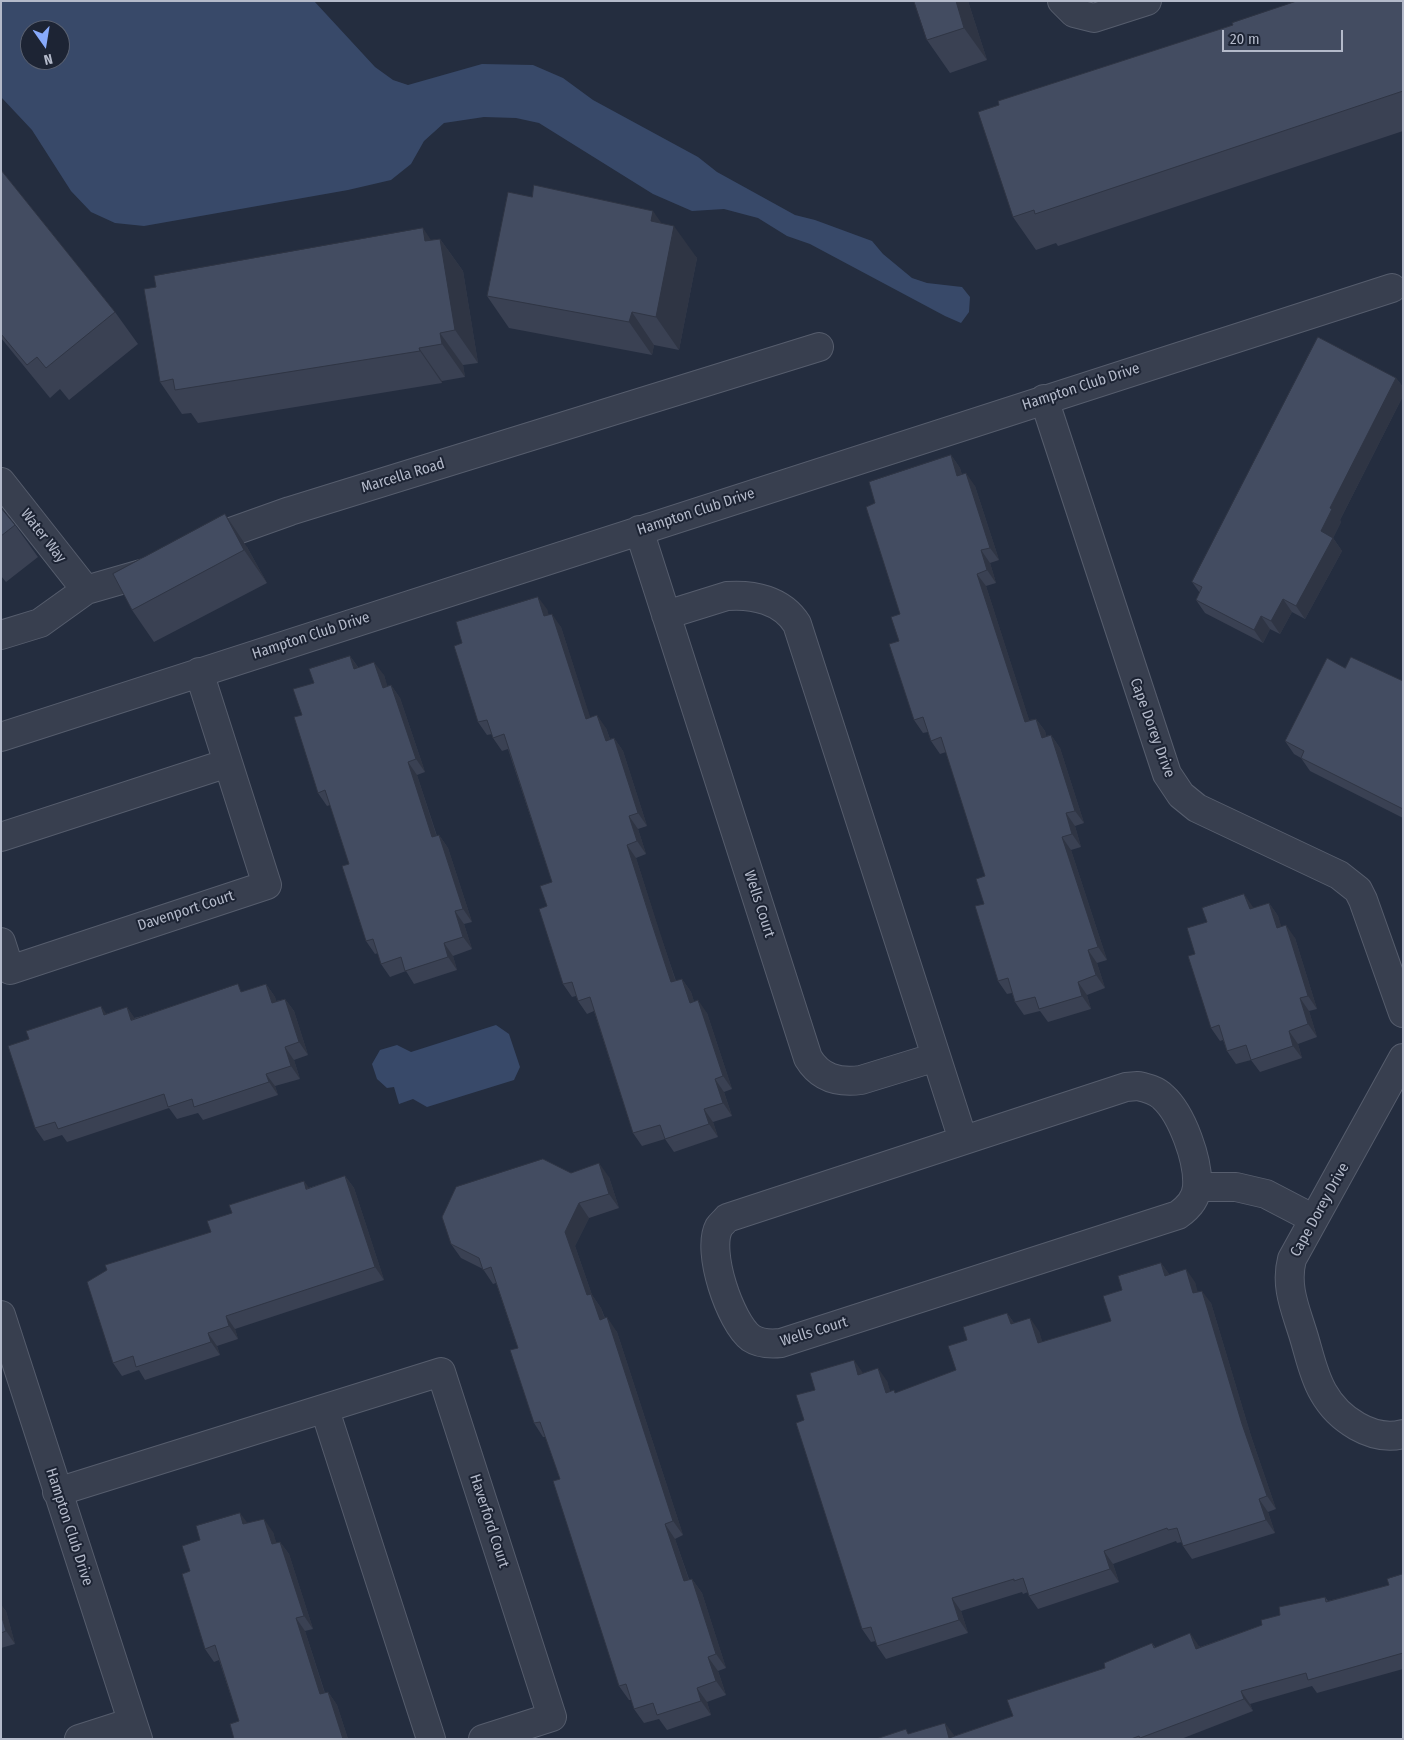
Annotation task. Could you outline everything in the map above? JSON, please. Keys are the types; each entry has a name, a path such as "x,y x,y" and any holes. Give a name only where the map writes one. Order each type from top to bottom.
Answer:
{"street":[{"path":"1062,1 1074,13 1094,18 1147,1"},
{"name":"Hampton Club Drive","path":"1,737 1392,288"},
{"name":"Marcella Road","path":"1,635 40,623 86,590 148,573 217,537 290,511 819,347"},
{"name":"Cape Dorey Drive","path":"1044,399 1167,774 1181,795 1197,808 1339,875 1358,890 1369,912 1403,1013"},
{"name":"Water Way","path":"1,482 86,590"},
{"name":"Wells Court","path":"640,530 808,1058 814,1068 822,1075 835,1080 849,1081 861,1080 936,1057"},
{"path":"666,615 727,596 737,595 778,604 791,614 797,624 963,1140"},
{"name":"Davenport Court","path":"1,942 10,970 267,885 199,672"},
{"path":"1,837 228,763"},
{"name":"Cape Dorey Drive","path":"1403,1058 1292,1259 1288,1280 1292,1300 1316,1376 1332,1405 1355,1425 1372,1433 1384,1436 1403,1434"},
{"name":"Wells Court","path":"1138,1086 1161,1095 1178,1116 1191,1153 1197,1187 1191,1205 1169,1218 781,1343 763,1343 753,1339 744,1332 728,1301 719,1275 716,1256 719,1226 727,1218 1126,1087 1138,1086"},
{"path":"1197,1187 1236,1187 1260,1192 1314,1219"},
{"name":"Hampton Club Drive","path":"1,1315 135,1730"},
{"name":"Haverford Court","path":"57,1492 325,1410 441,1372 552,1717 483,1739"},
{"path":"325,1410 431,1739"},
{"path":"79,1739 135,1730"}],"water":[{"path":"1,1 314,1 375,67 393,80 408,85 482,64 533,65 563,78 593,100 698,157 717,172 795,215 815,220 872,241 883,254 912,278 927,283 962,287 970,297 969,312 961,323 945,316 810,244 787,236 758,218 724,209 692,211 653,194 539,123 516,118 484,117 444,123 424,141 411,164 391,180 348,190 144,226 115,223 91,212 71,191 32,130 1,97"},
{"path":"496,1025 509,1034 520,1067 514,1080 427,1107 413,1099 399,1104 394,1087 387,1088 377,1079 372,1064 380,1050 397,1045 411,1052"}],"building":[{"path":"914,1 956,1 964,28 927,40"},
{"path":"1297,1 1403,1 1403,91 1035,214 1034,210 1013,217 978,112 999,105 998,101 1233,25 1232,23"},
{"path":"1,170 115,312 46,368 37,357 27,365 1,334"},
{"path":"534,185 653,211 651,221 674,226 656,317 632,312 629,322 487,296 508,192 532,197"},
{"path":"423,228 425,241 440,239 455,330 440,333 442,344 419,348 420,351 175,390 173,379 160,382 144,289 156,287 154,276"},
{"path":"1318,337 1396,378 1330,508 1332,509 1321,531 1333,538 1296,606 1283,599 1271,621 1261,616 1254,630 1196,600 1202,587 1192,582"},
{"path":"951,455 957,476 966,473 990,548 981,550 987,570 977,574 1025,722 1036,719 1042,738 1051,735 1075,811 1066,813 1072,834 1062,837 1098,947 1088,950 1096,975 1078,982 1082,996 1039,1009 1035,997 1015,1002 1008,978 998,981 975,906 984,904 976,879 985,876 941,737 931,741 923,717 914,720 889,644 899,641 891,617 900,614 866,507 875,503 869,482"},
{"path":"1,508 15,525 1,536"},
{"path":"225,514 244,550 132,610 113,574"},
{"path":"538,597 544,616 552,614 586,719 597,715 606,741 614,738 638,813 629,816 637,841 627,845 651,921 671,982 682,979 690,1003 698,1000 723,1076 715,1079 723,1103 704,1109 709,1124 665,1139 660,1125 633,1133 590,997 578,1001 572,982 563,984 539,909 547,906 540,886 552,882 504,734 493,738 487,720 478,722 454,646 462,643 456,622"},
{"path":"350,656 354,669 374,662 383,688 391,685 416,759 408,762 432,837 439,835 463,909 455,911 463,937 444,943 448,957 405,971 401,957 381,964 373,939 366,941 342,866 349,864 325,790 318,793 294,717 302,715 293,689 314,683 309,669"},
{"path":"1351,657 1403,681 1403,809 1301,758 1304,751 1285,741 1327,658 1345,668"},
{"path":"1244,894 1250,909 1269,903 1277,928 1286,925 1308,996 1300,998 1308,1024 1289,1031 1293,1046 1251,1060 1246,1045 1227,1051 1219,1025 1211,1028 1188,956 1195,954 1187,928 1207,922 1202,908"},
{"path":"238,984 241,992 266,984 272,1003 285,999 299,1042 285,1047 291,1066 266,1074 269,1082 194,1107 192,1099 168,1107 164,1094 58,1129 55,1122 35,1128 8,1046 29,1039 26,1031 101,1006 104,1015 127,1007 131,1020"},
{"path":"543,1159 571,1173 599,1163 609,1194 579,1203 565,1232 587,1295 591,1294 600,1320 607,1317 673,1521 665,1524 684,1581 692,1579 716,1654 708,1657 716,1681 697,1688 701,1701 657,1715 653,1703 634,1709 626,1684 619,1686 553,1481 560,1479 540,1422 534,1423 510,1350 518,1348 491,1267 483,1270 479,1258 451,1244 442,1217 456,1187"},
{"path":"345,1176 375,1267 226,1316 229,1326 208,1333 211,1342 136,1367 133,1356 113,1363 87,1282 107,1270 105,1265 211,1232 207,1221 232,1213 229,1205 304,1181 306,1189"},
{"path":"1161,1263 1165,1276 1186,1269 1193,1293 1202,1291 1242,1424 1267,1496 1259,1499 1266,1520 1183,1546 1177,1528 1168,1530 1167,1528 1104,1551 1110,1569 1029,1596 1023,1578 952,1598 959,1620 877,1646 871,1627 862,1629 796,1423 804,1420 796,1395 815,1390 810,1373 854,1360 858,1375 878,1368 886,1393 894,1390 895,1393 956,1370 948,1346 967,1340 963,1327 1007,1313 1011,1324 1030,1318 1038,1343 1111,1321 1103,1296 1122,1290 1118,1276"},
{"path":"240,1513 243,1524 264,1519 272,1544 280,1542 304,1616 296,1618 320,1694 328,1692 343,1739 234,1739 230,1724 239,1721 215,1645 205,1649 182,1574 190,1571 182,1546 200,1540 196,1526"},
{"path":"1403,1574 1403,1653 1308,1680 1306,1673 1241,1691 1244,1699 1140,1738 1139,1736 1131,1739 876,1739 906,1729 908,1734 945,1723 949,1738 1013,1716 1007,1700 1105,1668 1104,1663 1152,1643 1154,1648 1190,1633 1196,1649 1262,1625 1261,1620 1280,1615 1279,1607 1325,1597 1326,1602 1389,1585 1387,1579"},
{"path":"1,1614 6,1631 1,1633"}]}
